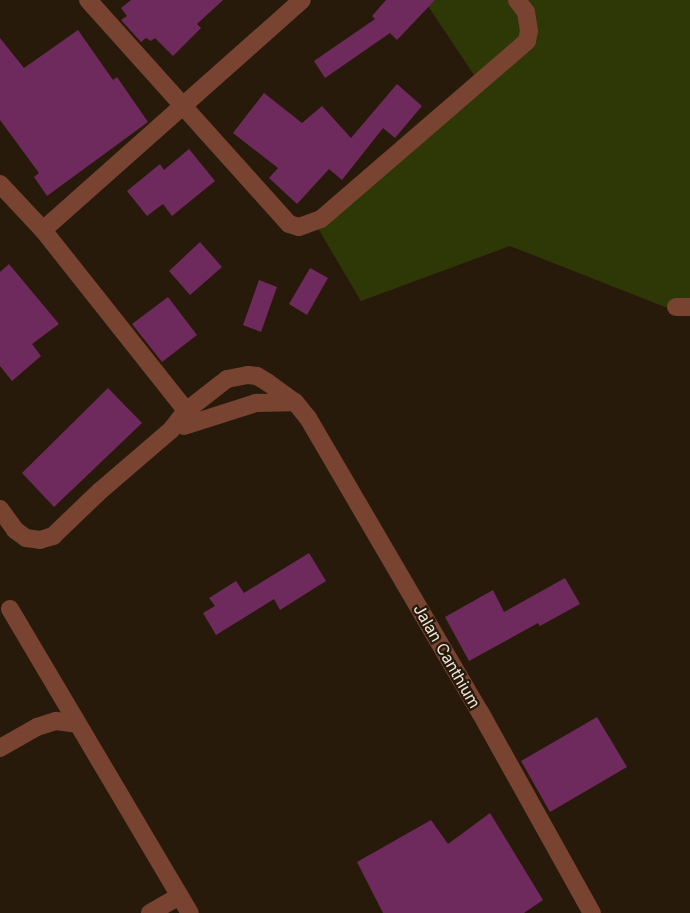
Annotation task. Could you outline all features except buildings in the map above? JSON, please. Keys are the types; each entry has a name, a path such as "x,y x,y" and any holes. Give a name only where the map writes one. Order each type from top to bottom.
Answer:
{"street":[{"path":"88,0 289,224 299,227 310,225 330,212 527,42 529,31 526,12 518,0"},
{"path":"44,230 302,0"},
{"path":"0,184 44,230 190,417 256,403 296,402"},
{"name":"Jalan Canthium","path":"4,514 26,538 40,540 53,536 100,491 171,430 190,417 227,379 248,375 257,376 296,402 308,418 480,712 592,913"},
{"path":"10,609 190,913"},
{"path":"0,748 37,727 56,721 77,724"},
{"path":"150,913 180,896"}],"green space":[{"path":"435,0 690,0 690,311 665,307 510,246 361,301 313,220 478,81 428,6"}]}
